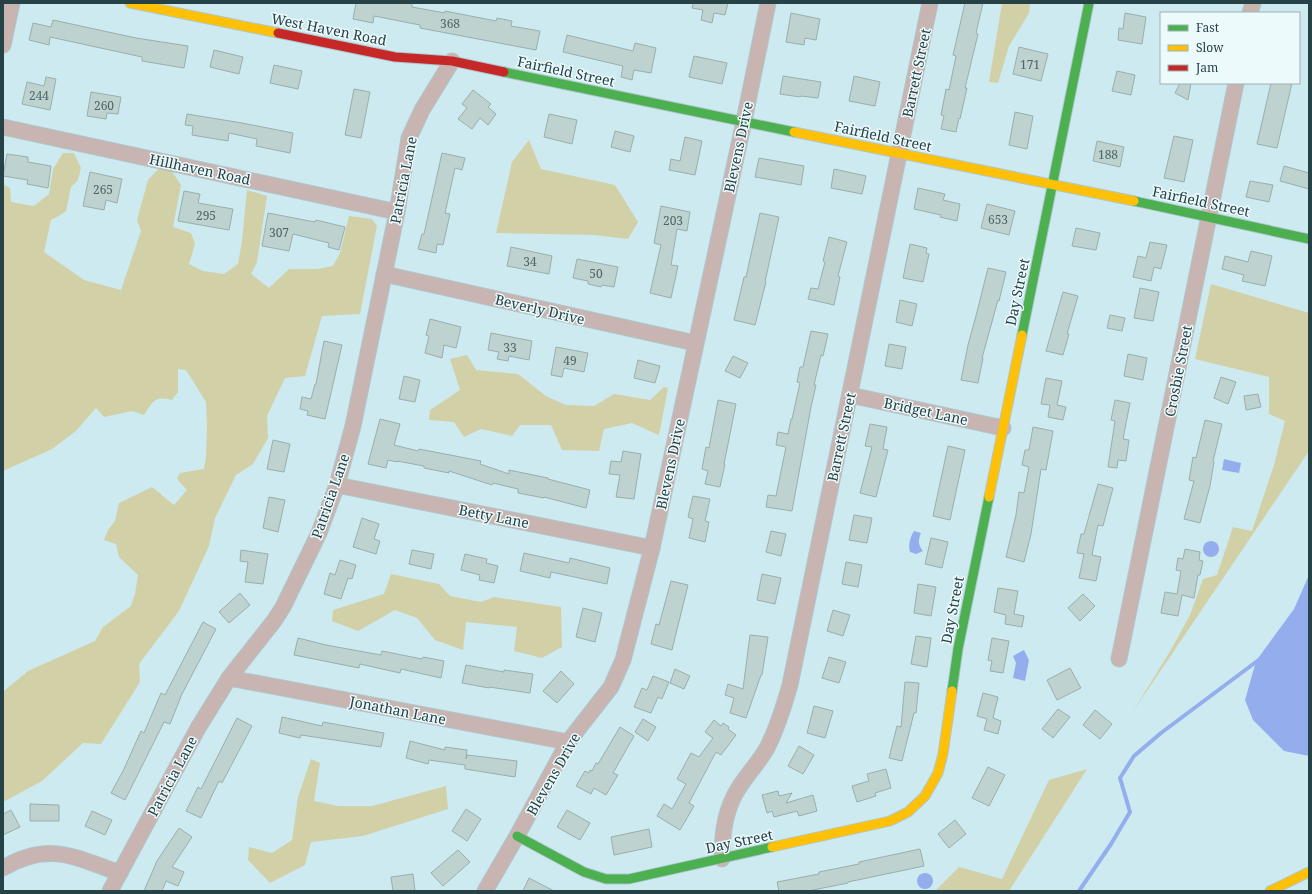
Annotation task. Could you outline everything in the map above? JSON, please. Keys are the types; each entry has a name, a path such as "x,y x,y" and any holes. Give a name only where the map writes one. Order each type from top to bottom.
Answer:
{"main road":[{"name":"West Haven Road","path":"130,3 396,56 452,61"},
{"name":"Day Street","path":"517,836 584,872 606,879 629,879 890,821 908,812 925,796 938,773 943,754 958,649 1089,3"},
{"name":"Fairfield Street","path":"452,61 1209,217 1309,239"},
{"path":"1270,891 1309,872"}],"street":[{"path":"3,45 12,3"},
{"name":"Blevens Drive","path":"485,891 568,742 611,687 624,660 652,548 768,3"},
{"name":"Barrett Street","path":"722,859 722,837 725,820 731,803 739,788 768,747 781,717 790,685 930,3"},
{"name":"Patricia Lane","path":"110,891 198,728 229,678 274,621 283,607 319,533 337,485 353,426 410,138 422,110 452,61"},
{"name":"Crosbie Street","path":"1120,659 1236,84"},
{"name":"Hillhaven Road","path":"3,127 396,212"},
{"name":"Beverly Drive","path":"384,274 695,343"},
{"name":"Bridget Lane","path":"850,395 1003,428"},
{"name":"Betty Lane","path":"337,485 652,548"},
{"name":"Jonathan Lane","path":"229,678 568,742"},
{"path":"3,868 31,855 53,853 76,858 120,873"}],"shaded area":[{"path":"1002,3 1030,3 1029,13 1009,46 998,83 989,82"},
{"path":"529,140 541,169 615,185 638,222 628,239 594,235 496,233 512,162"},
{"path":"63,153 74,153 81,168 78,180 71,187 66,211 51,220 44,252 84,280 121,290 141,231 137,220 148,180 161,166 169,167 181,185 173,227 191,233 195,244 189,264 203,271 224,274 238,264 247,190 267,196 257,262 251,274 269,288 289,269 317,269 333,266 340,253 349,216 372,219 377,226 360,314 322,316 305,376 285,378 267,416 268,438 253,464 236,475 215,518 209,546 179,611 139,664 140,682 101,744 83,743 42,781 3,802 3,692 28,671 95,641 103,627 131,606 135,594 138,575 119,557 116,544 104,540 108,530 115,521 119,503 152,487 174,505 187,490 177,479 180,473 204,469 206,458 206,402 186,370 178,369 178,392 172,400 155,400 144,415 132,411 104,417 96,408 76,431 52,449 3,471 3,184 10,188 11,202 34,206 49,194 53,169"},
{"path":"1211,284 1309,313 1309,451 1132,713 1172,648 1190,615 1203,579 1217,575 1233,527 1252,531 1274,465 1285,421 1269,414 1269,377 1195,359"},
{"path":"467,355 476,370 518,374 546,396 566,405 594,406 614,394 650,400 664,387 668,388 659,435 632,423 604,429 599,451 562,450 551,425 520,425 512,436 481,429 464,437 454,422 429,420 430,410 460,390 450,359"},
{"path":"391,574 439,584 450,596 481,602 494,597 561,607 562,647 542,658 514,651 517,627 466,622 463,650 435,640 417,618 395,610 358,631 332,621 333,610 384,594"},
{"path":"311,759 320,763 314,801 338,806 372,806 446,786 448,809 363,836 311,842 305,865 270,883 248,860 249,847 272,853 292,840 298,797"},
{"path":"1087,769 1009,891 935,891 959,867 1002,879 1049,780"}],"water":[{"path":"1224,459 1241,463 1239,473 1222,470"},
{"path":"914,531 921,533 919,542 923,551 916,554 910,552 909,549 911,536"},
{"path":"1211,541 1218,546 1219,549 1214,556 1211,557 1204,552 1203,549 1208,542"},
{"path":"1309,575 1309,756 1284,751 1253,720 1245,700 1256,661 1294,609"},
{"path":"1024,650 1029,660 1025,681 1013,678 1016,663 1013,656"},
{"path":"922,873 928,873 933,878 931,887 928,889 922,889 917,884 917,878"}],"building":[{"path":"356,3 412,3 412,7 445,13 445,11 496,21 497,18 512,21 511,26 540,31 536,50 420,28 420,25 374,16 373,23 353,19"},
{"path":"693,3 728,3 725,15 714,13 712,23 701,20 703,10 692,8"},
{"path":"965,3 983,3 976,33 978,34 965,88 967,88 956,132 941,129 944,116 941,115 946,89 949,90 956,56 953,55"},
{"path":"791,13 820,19 816,40 805,38 804,45 786,42"},
{"path":"1125,13 1146,17 1142,44 1118,40 1119,28 1123,29"},
{"path":"53,20 136,38 188,46 184,68 142,61 142,57 50,37 49,45 29,40 33,23 51,27"},
{"path":"567,35 633,51 635,43 656,48 651,73 634,70 632,80 621,77 623,66 563,52"},
{"path":"1019,47 1048,54 1041,81 1013,74"},
{"path":"214,50 243,57 239,74 210,67"},
{"path":"694,56 727,63 722,84 689,77"},
{"path":"274,65 302,71 298,89 270,83"},
{"path":"1117,71 1135,75 1131,95 1112,91"},
{"path":"783,76 821,82 818,98 780,94"},
{"path":"854,76 880,82 875,106 849,101"},
{"path":"46,77 56,79 50,110 22,104 27,82 44,86"},
{"path":"1180,84 1191,84 1188,100 1175,93"},
{"path":"1271,84 1292,84 1277,148 1257,144"},
{"path":"354,89 370,92 361,138 345,135"},
{"path":"473,90 491,104 488,107 496,114 488,125 480,118 472,129 458,119 467,108 462,104"},
{"path":"91,92 121,97 118,114 107,113 106,119 87,116"},
{"path":"1015,112 1033,116 1027,149 1009,145"},
{"path":"187,114 293,133 290,153 256,146 257,139 229,133 228,141 192,135 193,126 185,125"},
{"path":"549,114 577,120 572,144 544,137"},
{"path":"615,131 634,136 630,152 611,147"},
{"path":"1174,136 1193,140 1184,182 1164,178"},
{"path":"685,137 702,141 695,175 669,170 671,159 680,161"},
{"path":"1097,141 1124,147 1120,167 1093,161"},
{"path":"442,153 465,158 462,170 455,168 445,213 450,214 443,245 437,244 436,253 418,249 422,234 424,234"},
{"path":"7,154 28,157 28,162 51,166 48,188 27,184 28,180 3,176"},
{"path":"759,158 804,166 801,185 755,177"},
{"path":"1284,166 1309,173 1309,189 1280,181"},
{"path":"834,169 866,176 862,194 831,188"},
{"path":"90,172 122,179 117,203 106,200 104,210 83,206"},
{"path":"1250,181 1273,185 1269,202 1246,197"},
{"path":"918,188 945,194 943,200 960,204 957,221 940,217 941,215 914,209"},
{"path":"184,191 200,194 198,203 233,209 229,230 178,221"},
{"path":"987,204 1015,211 1009,235 981,228"},
{"path":"661,206 690,212 687,231 677,229 671,265 678,266 671,298 650,293 661,245 654,243"},
{"path":"268,213 315,222 316,220 345,227 339,250 328,247 329,243 293,234 289,251 262,246"},
{"path":"760,213 779,217 766,282 755,325 734,320 744,277 746,277"},
{"path":"1076,228 1100,233 1096,250 1072,246"},
{"path":"829,237 847,242 838,276 840,277 834,305 808,299 811,288 818,289 825,262 823,261"},
{"path":"1150,242 1167,245 1161,269 1154,267 1151,281 1133,277 1138,256 1146,258"},
{"path":"910,244 927,248 926,253 929,254 923,282 903,278"},
{"path":"511,247 552,256 549,274 507,266"},
{"path":"1251,251 1272,256 1265,286 1242,281 1244,275 1222,269 1225,256 1248,262"},
{"path":"577,259 618,267 614,287 602,285 601,287 588,284 588,281 573,278"},
{"path":"988,268 1006,272 982,358 978,383 961,380 968,345"},
{"path":"1140,288 1159,292 1153,321 1134,318"},
{"path":"1063,292 1078,296 1067,334 1069,334 1063,355 1046,351"},
{"path":"900,300 917,304 912,326 896,322"},
{"path":"1110,315 1125,318 1122,331 1107,328"},
{"path":"430,319 461,327 456,348 444,345 442,358 425,353 429,336 426,335"},
{"path":"811,331 828,334 814,385 816,385 792,511 766,507 768,495 776,496 786,447 776,445 778,432 788,434 800,383 797,382 800,367 803,367"},
{"path":"491,333 532,341 529,360 509,356 508,361 497,359 499,352 488,350"},
{"path":"324,341 342,345 325,419 307,415 308,411 300,409 302,397 311,399 316,384"},
{"path":"889,344 906,347 902,369 885,366"},
{"path":"556,347 588,353 584,372 564,368 562,377 551,375"},
{"path":"1128,354 1147,358 1143,380 1124,376"},
{"path":"733,356 748,363 740,378 725,371"},
{"path":"638,360 660,366 655,383 634,378"},
{"path":"404,376 420,380 415,402 399,399"},
{"path":"1221,377 1236,382 1228,404 1214,398"},
{"path":"1046,378 1062,381 1057,405 1066,407 1063,420 1048,417 1050,405 1041,404"},
{"path":"1258,394 1261,407 1246,410 1244,396"},
{"path":"718,400 736,404 720,487 705,484 708,471 702,469 706,447 709,448"},
{"path":"1115,400 1130,403 1123,439 1129,440 1126,461 1118,460 1117,468 1108,467 1115,421 1111,420"},
{"path":"380,419 400,424 394,445 418,451 419,449 481,461 480,464 509,474 509,470 548,478 590,490 586,508 544,497 518,493 518,489 493,483 492,485 449,471 449,473 424,468 424,466 388,460 386,468 368,464"},
{"path":"1205,420 1222,424 1213,461 1210,486 1200,523 1184,519 1194,481 1189,480 1193,457 1196,458"},
{"path":"870,424 887,427 883,449 888,450 876,497 860,493 872,447 865,446"},
{"path":"1033,427 1053,431 1046,470 1041,469 1031,534 1024,562 1006,557 1016,515 1019,492 1024,493 1029,467 1022,465 1025,450 1029,450"},
{"path":"273,440 290,444 284,472 267,469"},
{"path":"948,446 965,450 950,520 933,516"},
{"path":"623,451 641,454 634,499 616,497 620,475 609,474 611,461 621,462"},
{"path":"1098,484 1113,488 1103,526 1098,525 1092,555 1101,557 1096,581 1079,578 1084,554 1077,553 1081,534 1084,534"},
{"path":"693,496 710,499 705,521 709,522 705,542 689,538 693,519 688,517"},
{"path":"269,497 285,500 278,532 263,528"},
{"path":"854,515 872,518 867,543 849,540"},
{"path":"362,518 379,524 374,539 380,541 376,554 353,547"},
{"path":"771,531 786,534 781,556 766,552"},
{"path":"931,538 948,542 942,568 925,564"},
{"path":"1185,549 1200,552 1199,560 1203,561 1200,575 1198,575 1194,598 1182,595 1178,616 1161,613 1165,592 1177,594 1181,571 1176,570 1178,558 1183,559"},
{"path":"241,550 268,554 263,584 245,582 248,562 240,561"},
{"path":"412,550 434,554 431,569 409,564"},
{"path":"524,553 569,563 570,558 610,568 607,584 551,572 550,578 520,571"},
{"path":"465,554 487,559 486,563 498,566 494,583 479,580 480,575 461,570"},
{"path":"340,560 356,565 352,579 348,578 341,599 324,594 330,573 335,575"},
{"path":"846,562 862,565 858,587 842,584"},
{"path":"762,574 781,578 775,604 757,600"},
{"path":"671,581 688,585 672,650 651,644 656,624 659,625"},
{"path":"918,584 936,587 931,616 914,613"},
{"path":"998,588 1018,591 1014,614 1024,616 1022,627 1005,624 1006,615 994,612"},
{"path":"240,593 250,605 229,623 219,612"},
{"path":"1083,594 1095,606 1080,621 1068,608"},
{"path":"583,608 602,613 595,642 576,637"},
{"path":"833,610 850,615 843,636 827,631"},
{"path":"203,622 216,629 182,694 170,724 164,722 125,800 111,793 124,769 141,731 144,733 161,693 165,695"},
{"path":"750,635 768,637 762,675 746,718 730,713 734,698 725,695 728,684 743,689"},
{"path":"916,636 931,638 927,667 911,664"},
{"path":"298,638 326,645 381,655 382,651 422,659 423,657 444,661 441,678 401,669 400,673 360,664 359,668 294,655"},
{"path":"992,638 1009,641 1003,673 990,671 992,661 988,660"},
{"path":"829,657 846,662 839,683 822,678"},
{"path":"466,665 504,672 504,670 533,674 530,693 462,683"},
{"path":"1070,668 1081,688 1057,700 1047,680"},
{"path":"675,669 690,676 684,689 670,683"},
{"path":"561,671 574,684 557,703 543,691"},
{"path":"653,676 669,682 662,699 658,697 651,713 634,707 642,688 647,690"},
{"path":"905,682 919,683 916,713 914,713 902,761 889,758 897,726 901,727"},
{"path":"983,693 998,697 993,718 1001,721 998,734 984,730 987,719 977,716"},
{"path":"814,706 833,711 825,738 807,733"},
{"path":"1058,709 1070,717 1053,738 1042,729"},
{"path":"1095,710 1112,724 1100,739 1083,725"},
{"path":"282,717 322,726 323,722 384,733 381,747 301,735 300,738 279,733"},
{"path":"237,718 252,726 222,783 219,781 201,818 186,811 198,787 201,789"},
{"path":"643,719 656,727 648,741 635,732"},
{"path":"714,720 721,726 723,723 729,727 728,729 736,735 721,755 716,752 689,803 694,806 680,830 657,816 664,804 672,809 686,784 677,779 691,753 699,757 713,738 705,732"},
{"path":"620,727 634,736 613,773 618,775 606,795 594,788 591,794 576,786 585,771 589,773 590,770 592,771 596,763 598,764"},
{"path":"410,741 445,750 445,747 467,750 466,759 467,755 517,761 515,777 465,769 465,765 429,760 428,764 406,758"},
{"path":"799,746 814,755 803,774 788,766"},
{"path":"988,767 1005,775 989,806 972,798"},
{"path":"886,769 891,788 875,793 876,796 857,802 852,786 869,781 867,774"},
{"path":"778,791 779,796 792,793 786,803 813,795 817,811 799,816 797,811 774,817 772,811 767,813 762,795"},
{"path":"30,804 59,805 59,821 30,821"},
{"path":"466,809 481,819 467,841 452,831"},
{"path":"11,810 20,827 3,835 3,814"},
{"path":"567,810 590,823 580,840 557,827"},
{"path":"92,811 112,820 105,835 85,826"},
{"path":"955,820 966,834 949,848 938,834"},
{"path":"179,828 192,837 172,867 184,872 178,886 166,881 162,891 144,891 157,861"},
{"path":"649,829 652,847 614,855 611,837"},
{"path":"920,849 924,866 808,891 779,891 777,882 819,874 819,872 859,864 859,862"},
{"path":"458,850 470,862 443,886 431,873"},
{"path":"413,874 415,891 393,891 391,877"},
{"path":"529,878 554,891 523,891"}],"waterway":[{"path":"1079,891 1111,844 1130,812 1120,778 1134,756 1161,733 1260,659"}],"traffic: fast":[{"path":"1022,335 1089,3"},
{"path":"504,72 794,132"},
{"path":"1134,201 1309,239"},
{"path":"952,691 958,649 989,497"},
{"path":"517,836 584,872 606,879 629,879 772,847"}],"traffic: slow":[{"path":"130,3 278,33"},
{"path":"794,132 1134,201"},
{"path":"989,497 1022,335"},
{"path":"772,847 890,821 908,812 925,796 938,773 943,754 952,691"},
{"path":"1270,891 1309,872"}],"traffic: jam":[{"path":"278,33 395,57 452,61 504,72"}]}
